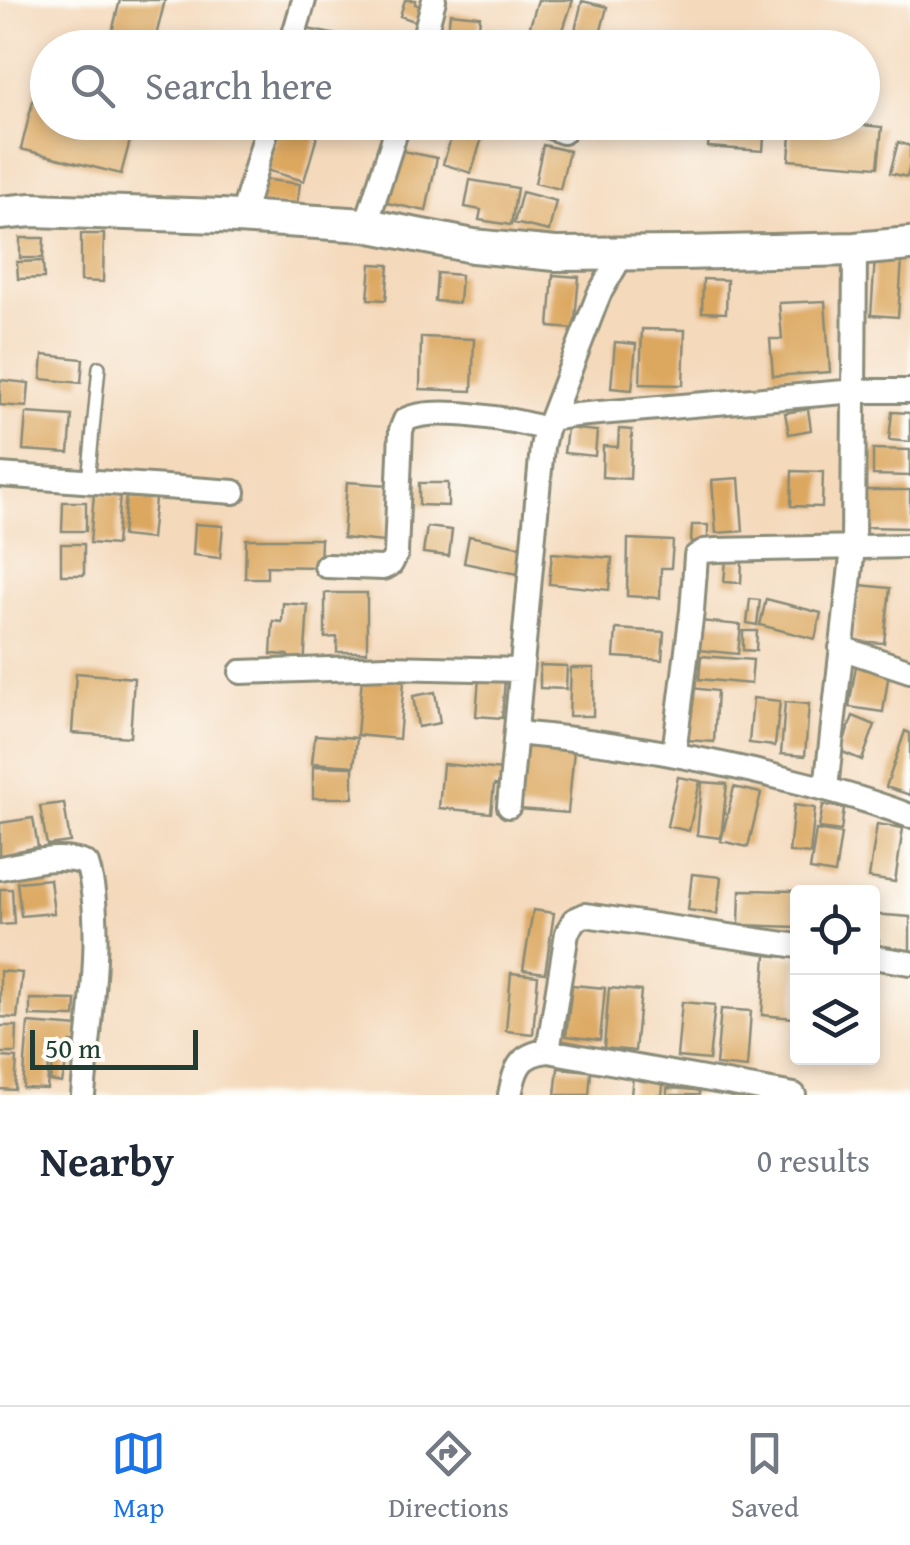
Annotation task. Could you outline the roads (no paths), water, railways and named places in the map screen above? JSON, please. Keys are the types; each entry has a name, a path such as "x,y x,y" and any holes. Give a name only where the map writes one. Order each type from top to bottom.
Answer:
{"street":[{"path":"295,30 304,0"},
{"path":"426,30 434,0"},
{"path":"242,217 264,140"},
{"path":"366,225 393,140"},
{"path":"0,213 32,210 366,225 473,246 555,254 855,249 910,244"},
{"path":"826,788 853,548 855,249"},
{"path":"510,806 548,424 599,294 623,254"},
{"path":"326,566 383,568 391,564 396,554 401,430 405,420 424,414 548,424 594,414 856,391 910,391"},
{"path":"0,475 234,492"},
{"path":"674,753 696,556 716,550 910,546"},
{"path":"841,648 910,671"},
{"path":"241,672 387,667 521,670"},
{"path":"516,732 674,753 826,788 910,816"},
{"path":"0,868 58,858 87,864 92,890 94,960 83,1095"},
{"path":"548,1051 567,933 574,920 584,915 790,945"},
{"path":"880,958 910,963"},
{"path":"510,1095 520,1061 534,1052 548,1051 794,1095"}],"lane":[{"path":"88,482 99,366"}]}
